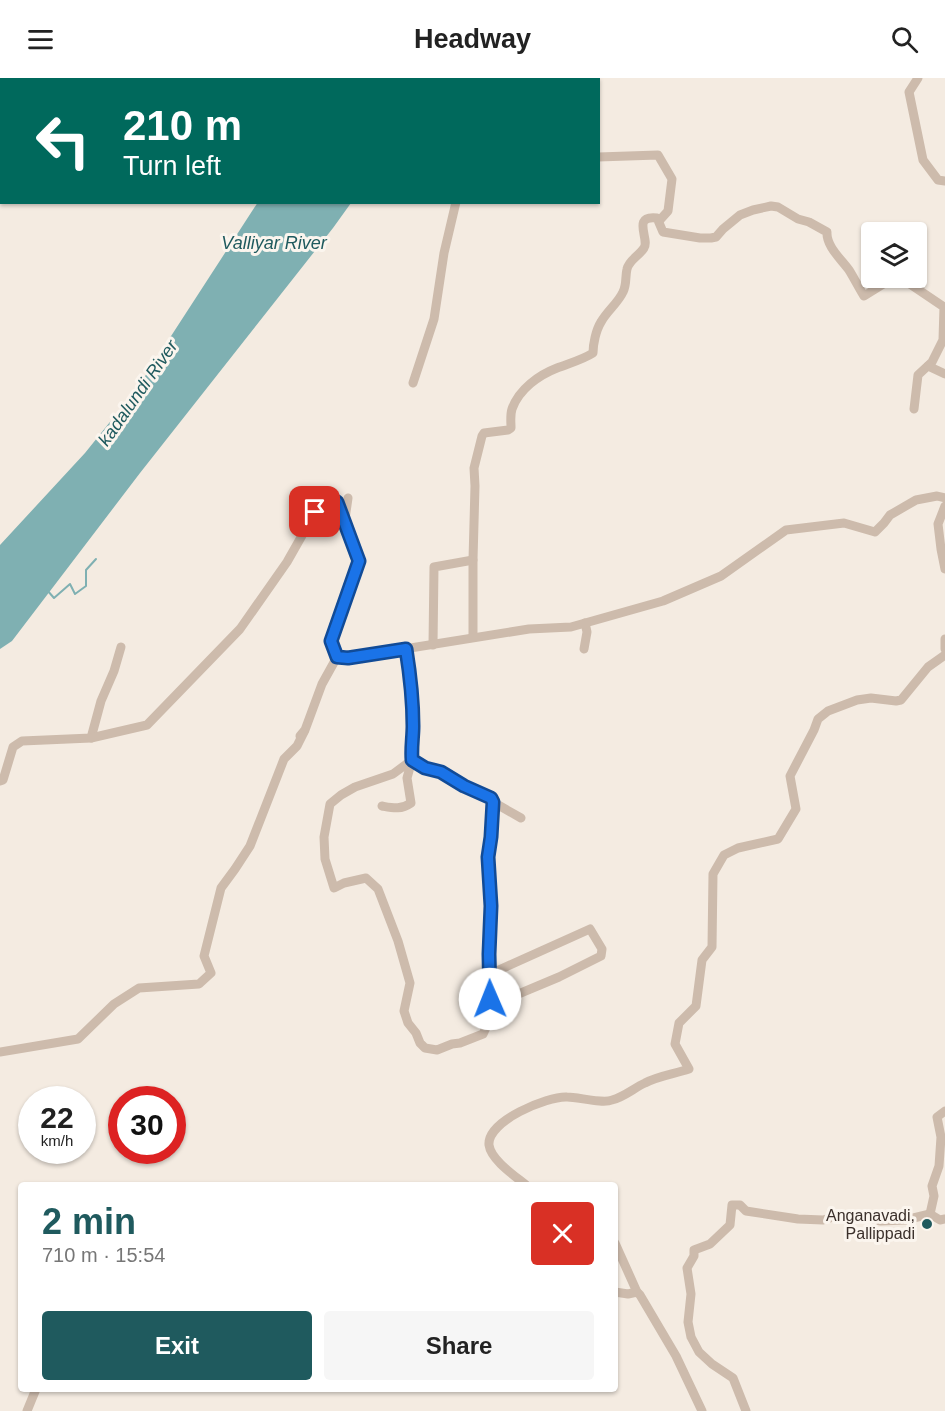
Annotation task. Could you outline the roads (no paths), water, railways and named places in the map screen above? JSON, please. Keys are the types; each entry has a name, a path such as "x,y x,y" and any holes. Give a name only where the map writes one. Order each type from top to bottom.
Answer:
{"street":[{"path":"918,78 909,92 922,160 938,180 945,181"},
{"path":"600,157 658,155 672,179 668,211 659,221"},
{"path":"413,383 434,319 444,253 456,204"},
{"path":"473,637 474,468 482,436 484,433 511,428 512,409 522,391 535,380 593,353 602,320 624,291 626,270 645,247 642,224 653,217 659,221 663,232 707,239 716,237 736,218 748,212 765,207 778,207 827,232 826,237 829,243 849,270 864,296 877,288"},
{"path":"914,409 918,375 932,362 943,340 944,307 916,288"},
{"path":"928,366 945,374"},
{"path":"0,781 3,780 13,747 22,741 91,738 147,725 240,629 287,562 325,495 337,502 359,561 331,641 337,657 322,684 297,746 284,759 250,846 221,888 204,956 210,973 199,984 139,988 114,1004 78,1039 0,1052"},
{"path":"337,657 348,658 529,629 571,627 663,600 721,576 786,530 844,523 875,532 890,515 916,500 937,496 945,498"},
{"path":"344,521 348,498"},
{"path":"945,506 938,524 945,568"},
{"path":"433,645 434,567 473,560"},
{"path":"584,649 587,632 585,623"},
{"path":"945,639 945,649"},
{"path":"91,738 101,701 121,647"},
{"path":"382,806 397,809 411,803 407,778 412,760 413,726 406,649"},
{"path":"522,1182 502,1165 489,1146 490,1138 499,1126 523,1109 565,1096 611,1101 647,1081 689,1069 675,1044 679,1023 696,1006 702,960 712,947 713,874 724,855 738,848 778,839 796,809 790,776 819,718 828,711 857,700 871,698 901,700 928,668 945,655"},
{"path":"412,760 491,798 493,802 521,818"},
{"path":"412,760 393,774 355,787 340,795 330,804 324,837 325,859 334,888 366,878 378,889 398,941 410,983 404,1011 408,1023 425,1048 437,1050 483,1034 489,1021 491,906 488,857 493,802"},
{"path":"490,974 590,928 602,949 601,956 559,977 504,1000 490,999"},
{"path":"930,1214 934,1196 932,1186 939,1166 941,1137 937,1117 945,1112"},
{"path":"746,1411 733,1378 699,1352 691,1337 688,1322 692,1294 687,1268 694,1256 694,1250 710,1244 730,1225 732,1205 740,1205 746,1211 806,1220 853,1215 880,1221 905,1220 930,1214 940,1220 945,1219"},
{"path":"618,1250 636,1292 640,1295 676,1356 702,1411"},
{"path":"618,1292 636,1292"},
{"path":"27,1411 35,1392"}],"water":[{"name":"Valliyar River","path":"257,204 350,204 12,641 0,649 0,545 85,453 138,387"}],"waterway":[{"path":"47,590 54,598 70,584 75,594 86,586 86,570 96,559"}],"place":[{"name":"Anganavadi, Pallippadi","path":"927,1224"}],"water label":[{"name":"kadalundi River","path":"138,393"}]}
